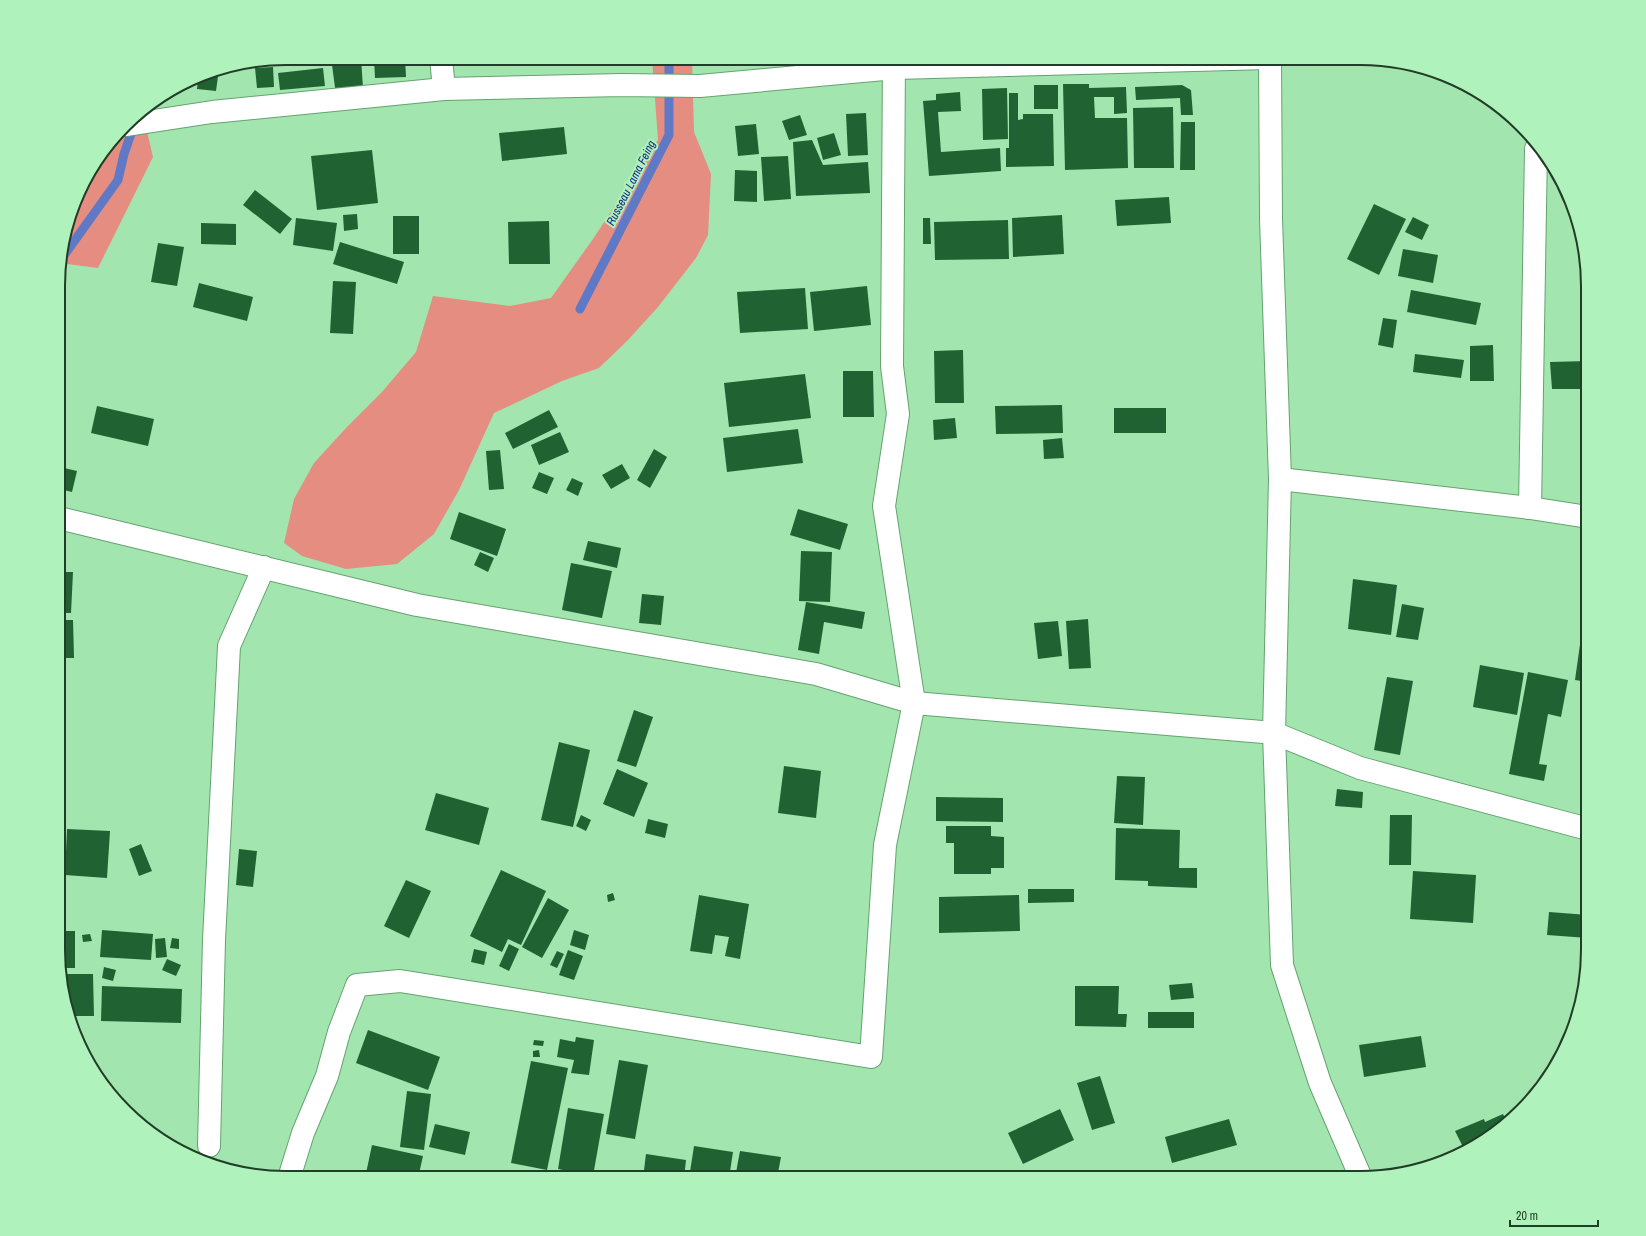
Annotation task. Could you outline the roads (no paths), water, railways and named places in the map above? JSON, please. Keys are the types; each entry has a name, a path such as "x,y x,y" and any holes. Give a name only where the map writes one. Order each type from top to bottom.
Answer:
{"street":[{"path":"442,65 444,89"},
{"path":"136,124 212,112 444,89 622,85 700,86 877,65"},
{"path":"291,1171 303,1133 327,1076 339,1032 357,985 400,981 871,1057 885,845 914,703 884,506 898,414 892,366 894,65"},
{"path":"1269,65 1271,219 1280,480 1274,734 1282,965 1320,1083 1358,1171"},
{"path":"1530,508 1536,153"},
{"path":"1280,480 1530,508 1581,516"},
{"path":"65,519 417,605 816,674 914,703 1274,734 1360,768 1581,827"},
{"path":"209,1146 214,940 229,646 264,567"}],"waterway":[{"name":"Russeau Lama Feing","path":"580,309 669,135 669,65"},
{"path":"68,250 118,180 124,154 133,127"}]}
